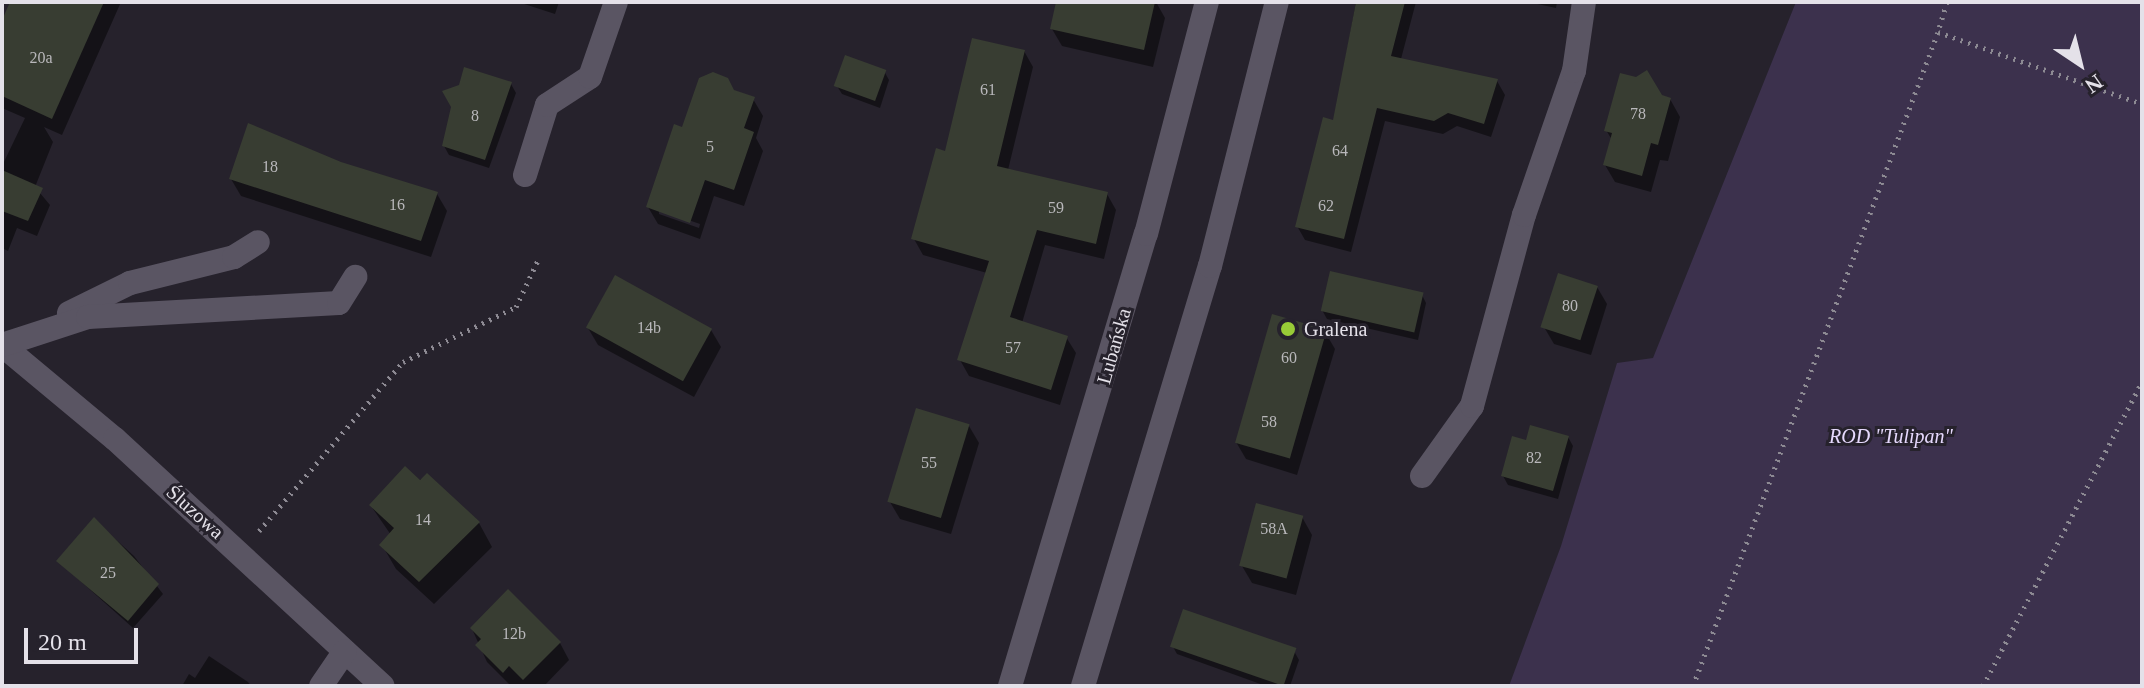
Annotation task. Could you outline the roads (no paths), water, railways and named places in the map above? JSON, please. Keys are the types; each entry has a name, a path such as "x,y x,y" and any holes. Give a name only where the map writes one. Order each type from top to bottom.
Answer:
{"street":[{"path":"525,175 547,105 590,77 616,2"},
{"name":"Lubańska","path":"1010,686 1142,248 1207,2"},
{"path":"1083,686 1210,266 1277,2"},
{"path":"1422,476 1472,406 1524,215 1574,71 1584,2"},
{"path":"258,242 234,257 130,283 2,345 88,317 339,303 355,277"},
{"name":"Śluzowa","path":"2,345 115,439 383,686"},
{"path":"321,686 345,651"}],"place":[{"name":"Gralena","path":"1288,329"}],"park label":[{"name":"ROD \"Tulipan\"","path":"1891,436"}]}
